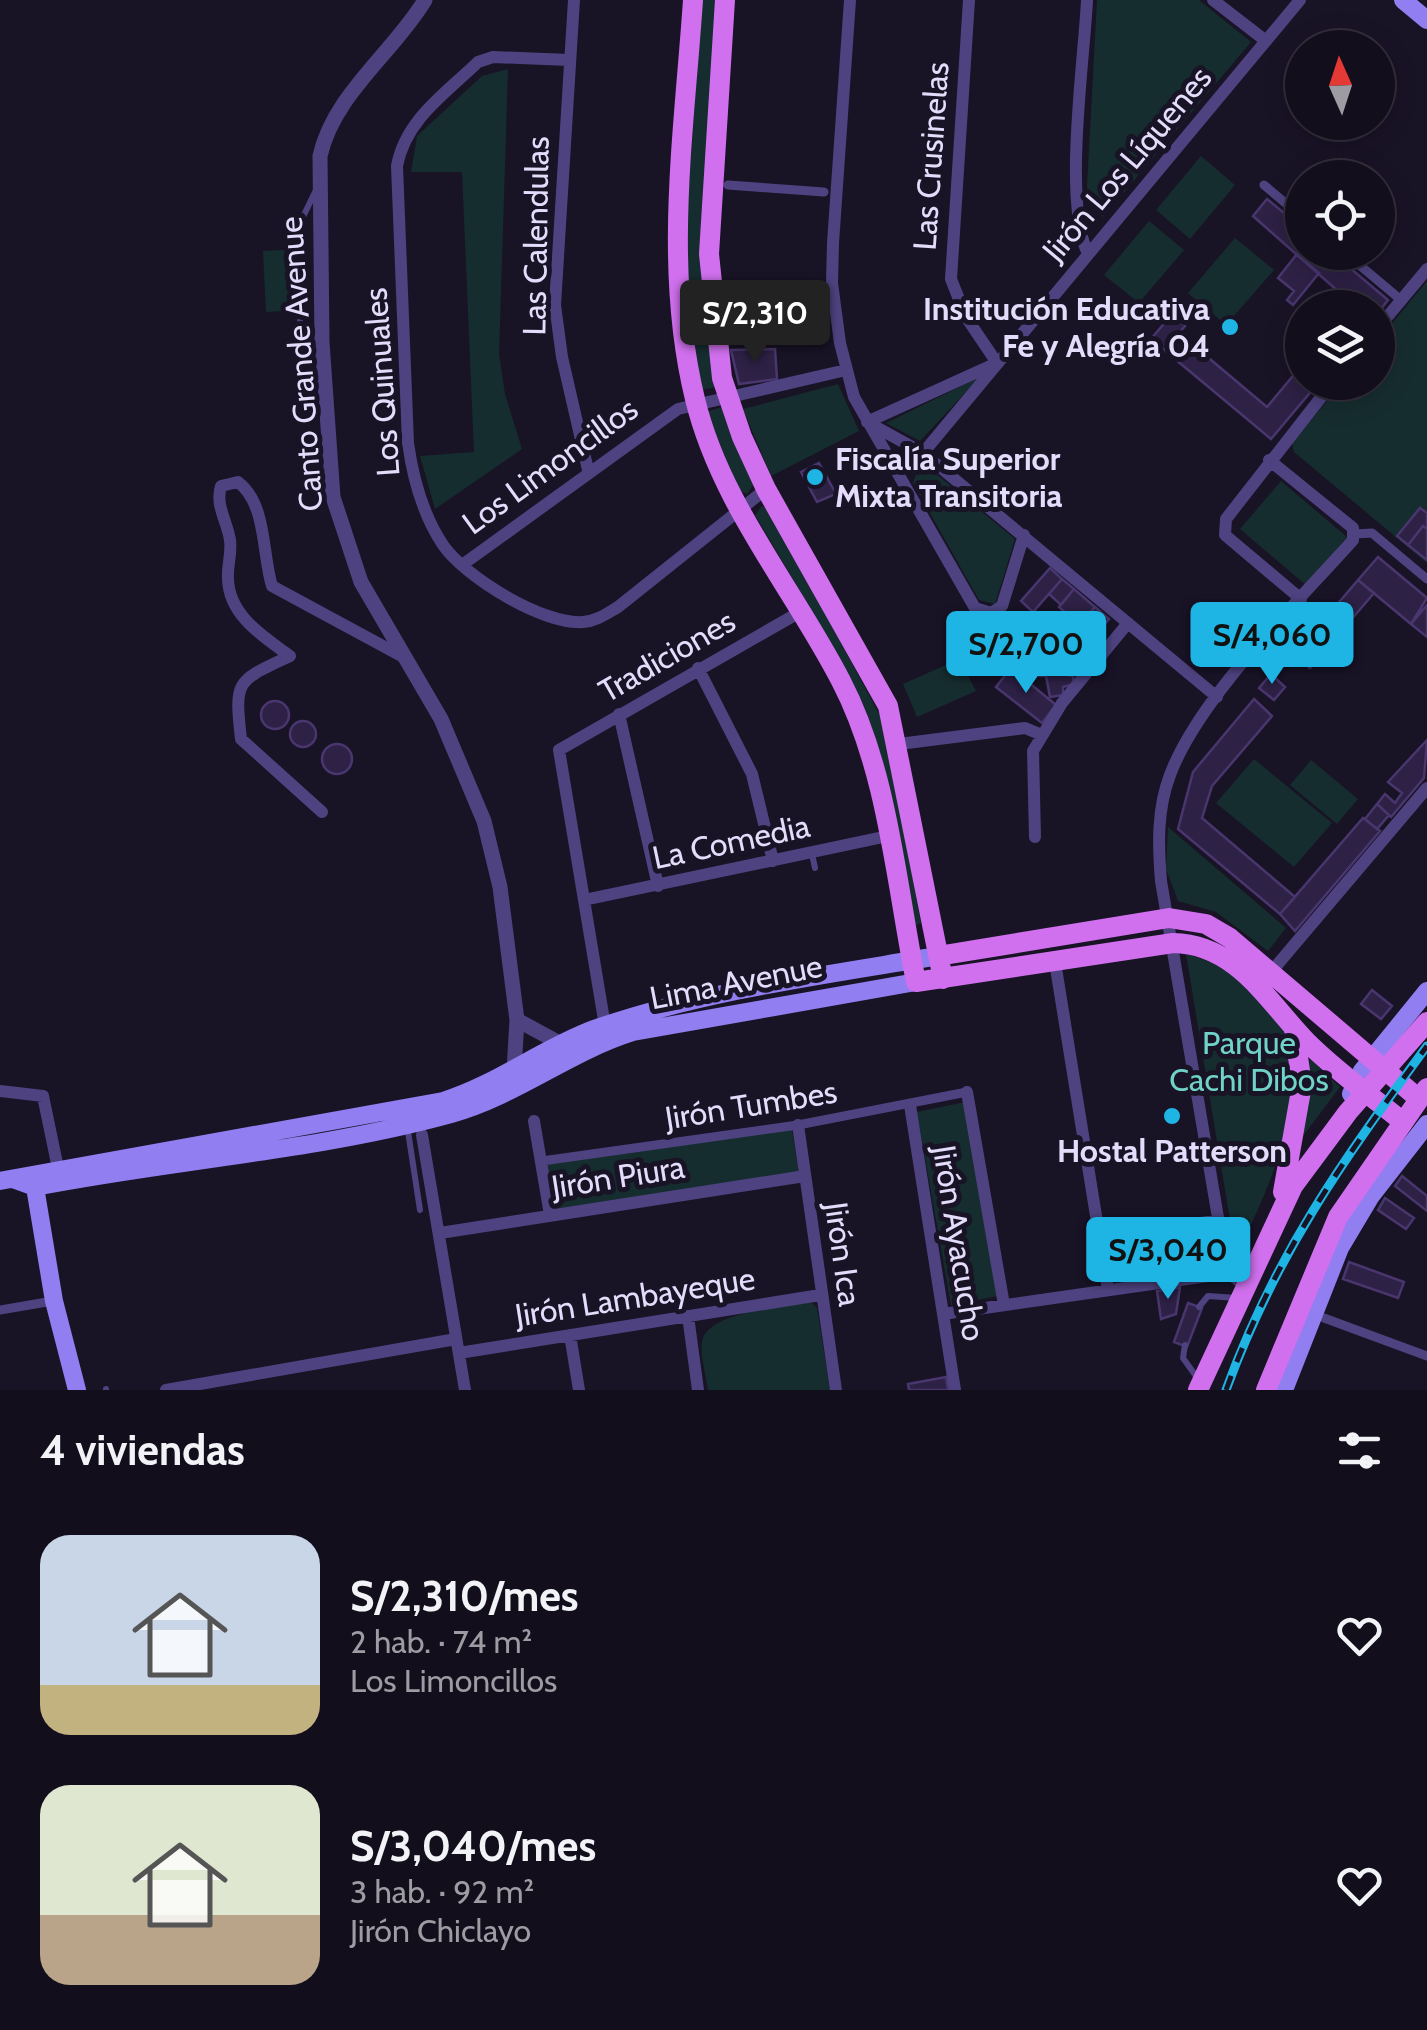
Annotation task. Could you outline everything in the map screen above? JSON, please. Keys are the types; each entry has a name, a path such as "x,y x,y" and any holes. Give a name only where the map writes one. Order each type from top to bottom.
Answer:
{"main road":[{"path":"693,0 676,284 680,332 696,404 740,509 858,720 888,836 914,971"},
{"path":"725,0 709,268 716,344 729,400 766,489 877,681 898,744 943,980"},
{"path":"1403,0 1427,20"},
{"name":"Lima Avenue","path":"60,1175 403,1110 470,1092 568,1050 680,1021 914,971 938,956 1169,918 1214,927 1378,1065 1424,1098"},
{"name":"Lima Avenue","path":"34,1179 414,1129 478,1105 604,1026 713,999 914,971 943,980 1174,943 1192,944 1223,957 1266,992 1305,1040 1360,1087 1416,1127"},
{"path":"1195,1387 1237,1285 1278,1210 1427,991"},
{"path":"1278,1210 1302,1085 1301,1054 1292,1022"},
{"path":"1378,1065 1427,1022"},
{"path":"1284,1390 1340,1248 1416,1127 1424,1098"},
{"path":"1266,1390 1338,1217 1416,1127"},
{"path":"7,1180 34,1179 58,1321 77,1390"}],"street":[{"name":"Canto Grande Avenue","path":"425,0 325,134 317,188 329,468 341,530 361,582 456,748 484,821 500,887 508,976 517,1020 514,1070"},
{"name":"Las Calendulas","path":"574,0 556,305 562,357 588,470"},
{"path":"850,0 832,283 846,370 868,422 975,608 991,613 1002,606 1024,535"},
{"name":"Las Crusinelas","path":"969,0 951,279 966,317 997,364"},
{"path":"1088,0 1078,187 1080,224 1088,254"},
{"path":"1213,0 1266,41"},
{"name":"Jirón Los Líquenes","path":"923,453 1300,0"},
{"name":"Los Quinuales","path":"570,60 493,56 478,62 408,129 401,144 397,166 410,456 428,517 445,548 462,565 515,601 578,623 597,620 766,489"},
{"path":"728,185 824,192"},
{"path":"1264,185 1285,203"},
{"path":"1395,306 1427,269"},
{"path":"1365,270 1400,300"},
{"name":"Jirón Los Líquenes","path":"868,422 997,364"},
{"name":"Los Limoncillos","path":"462,565 656,421 696,404 729,400 846,370"},
{"path":"1300,599 1225,535 1224,528 1226,519 1268,460 1317,400"},
{"path":"868,422 923,453 1217,697"},
{"path":"1268,460 1355,534"},
{"path":"322,812 241,739 239,690 245,677 290,656 254,630 235,606 228,586 230,541 218,499 221,486 238,482 248,492 258,518 272,586 409,660"},
{"path":"943,1314 1108,1290 1237,1285 1219,1220 1158,854 1162,802 1182,748 1217,697 1355,534 1372,532 1427,580"},
{"name":"Tradiciones","path":"584,900 558,760 561,748 800,612"},
{"path":"1035,837 1031,760 1062,703 1128,623"},
{"path":"698,668 741,744 773,861"},
{"path":"618,714 658,886"},
{"path":"898,744 1025,728 1042,735"},
{"path":"1271,972 1427,788"},
{"name":"La Comedia","path":"584,900 888,836"},
{"path":"584,900 582,911 604,1026"},
{"path":"1055,962 1108,1290"},
{"path":"517,1020 568,1050"},
{"path":"0,1091 43,1096 60,1175"},
{"path":"967,1092 1004,1305"},
{"name":"Jirón Tumbes","path":"542,1161 798,1124 967,1092"},
{"name":"Jirón Ayacucho","path":"910,1105 955,1390"},
{"path":"534,1121 550,1215"},
{"name":"Jirón Ica","path":"798,1124 836,1390"},
{"path":"414,1129 440,1233 465,1390"},
{"name":"Jirón Piura","path":"440,1233 805,1176"},
{"path":"1100,1240 1219,1220"},
{"name":"Jirón Lambayeque","path":"166,1390 457,1346 570,1335 820,1294"},
{"path":"0,1310 47,1302"},
{"path":"688,1316 698,1390"},
{"path":"1324,1318 1427,1356"},
{"path":"570,1335 579,1390"}],"lane":[{"path":"302,243 301,220 317,188"},
{"path":"300,322 299,358 322,364"},
{"path":"811,853 815,868"},
{"path":"414,1129 420,1210"},
{"path":"1199,1307 1208,1296 1237,1285"},
{"path":"1185,1346 1183,1358 1195,1387"}],"green space":[{"path":"702,0 719,0 717,387 701,390 684,257"},
{"path":"1097,0 1199,0 1251,42 1103,217 1091,207 1087,187"},
{"path":"508,69 499,354 505,394 522,449 435,509 420,456 474,452 462,172 411,172 417,136 482,76"},
{"path":"1201,156 1235,185 1190,239 1156,210"},
{"path":"1149,221 1184,250 1139,303 1104,275"},
{"path":"1235,238 1274,270 1226,325 1188,293"},
{"path":"300,249 303,310 266,312 263,251"},
{"path":"1427,281 1427,563 1294,452 1292,443 1328,400 1395,400 1395,320"},
{"path":"980,377 920,441 886,423"},
{"path":"838,384 859,431 771,476 743,409"},
{"path":"722,407 754,484 747,494 739,491 707,412"},
{"path":"929,468 1015,539 995,604 979,600 913,483 917,472"},
{"path":"1281,481 1347,537 1306,585 1240,529"},
{"path":"762,506 769,510 883,721 921,923 914,926 870,723 835,650 755,515"},
{"path":"959,659 976,691 917,717 903,684"},
{"path":"1254,759 1332,823 1294,867 1216,803"},
{"path":"1311,760 1358,799 1337,824 1290,785"},
{"path":"1168,827 1286,928 1268,951 1216,912 1178,901 1166,869"},
{"name":"Parque Cachi Dibos","path":"1186,954 1219,966 1247,986 1290,1041 1294,1067 1288,1123 1270,1180 1236,1256"},
{"path":"1310,1059 1340,1087 1300,1140"},
{"path":"965,1102 998,1296 951,1305 917,1112"},
{"path":"791,1125 799,1174 553,1211 545,1163"},
{"path":"811,1302 817,1308 830,1390 708,1390 702,1342 717,1323"}],"building":[{"path":"1267,199 1285,214 1285,244 1253,216"},
{"path":"1285,269 1319,273 1305,290 1293,290 1278,278"},
{"path":"1314,270 1352,270 1376,290 1337,290"},
{"path":"1172,314 1185,326 1179,333 1267,407 1285,385 1285,400 1304,400 1271,439 1151,339"},
{"path":"775,349 777,379 739,384 731,350"},
{"name":"Fiscalía Superior Mixta Transitoria","path":"819,463 836,494 817,502 801,472"},
{"path":"1420,508 1427,513 1427,529 1423,526 1408,545 1397,536"},
{"path":"1423,526 1427,529 1427,560 1408,545"},
{"path":"1378,557 1427,598 1411,624 1358,580"},
{"path":"1050,568 1062,579 1033,612 1021,601"},
{"path":"1062,579 1074,589 1061,605 1049,594"},
{"path":"1358,580 1374,593 1310,668 1294,655"},
{"path":"1074,589 1095,607 1079,625 1059,607"},
{"path":"1427,605 1427,637 1411,624"},
{"path":"1095,607 1109,619 1093,637 1079,625"},
{"path":"1019,613 1034,618 1018,665 1002,660"},
{"path":"1108,644 1081,675 1079,645"},
{"path":"1080,657 1081,672 1061,674 1073,676 1074,684 1063,687 1063,695 1050,697 1046,676 1037,676 1036,660"},
{"path":"1011,668 1056,705 1042,723 996,687"},
{"path":"1271,674 1285,687 1274,700 1259,688"},
{"path":"1254,699 1272,716 1212,786 1202,818 1295,897 1280,914 1178,829 1193,772"},
{"path":"275,701 285,705 289,715 285,725 275,729 265,725 261,715 265,705"},
{"path":"303,721 312,725 316,734 312,743 303,747 294,743 290,734 294,725"},
{"path":"1427,740 1424,778 1391,817 1377,804 1385,794 1395,803 1402,793 1388,782"},
{"path":"337,744 351,753 352,759 343,773 337,774 323,765 322,759 331,745"},
{"path":"1377,804 1389,815 1377,829 1365,819"},
{"path":"1363,818 1380,831 1295,931 1280,914"},
{"path":"1372,990 1392,1006 1381,1019 1361,1004"},
{"path":"1402,1176 1427,1196 1427,1211 1395,1186"},
{"path":"1385,1198 1414,1218 1406,1229 1378,1210"},
{"path":"1349,1262 1404,1282 1398,1298 1343,1279"},
{"path":"1180,1287 1176,1314 1161,1319 1157,1291"},
{"path":"1188,1303 1202,1308 1187,1347 1174,1342"},
{"path":"946,1377 948,1390 909,1390 908,1384"}],"railway":[{"path":"1226,1390 1267,1295 1313,1210 1427,1046"}],"place":[{"name":"Institución Educativa Fe y Alegría 04","path":"1230,327"},
{"name":"Fiscalía Superior Mixta Transitoria","path":"815,477"},
{"name":"Hostal Patterson","path":"1172,1116"}]}
